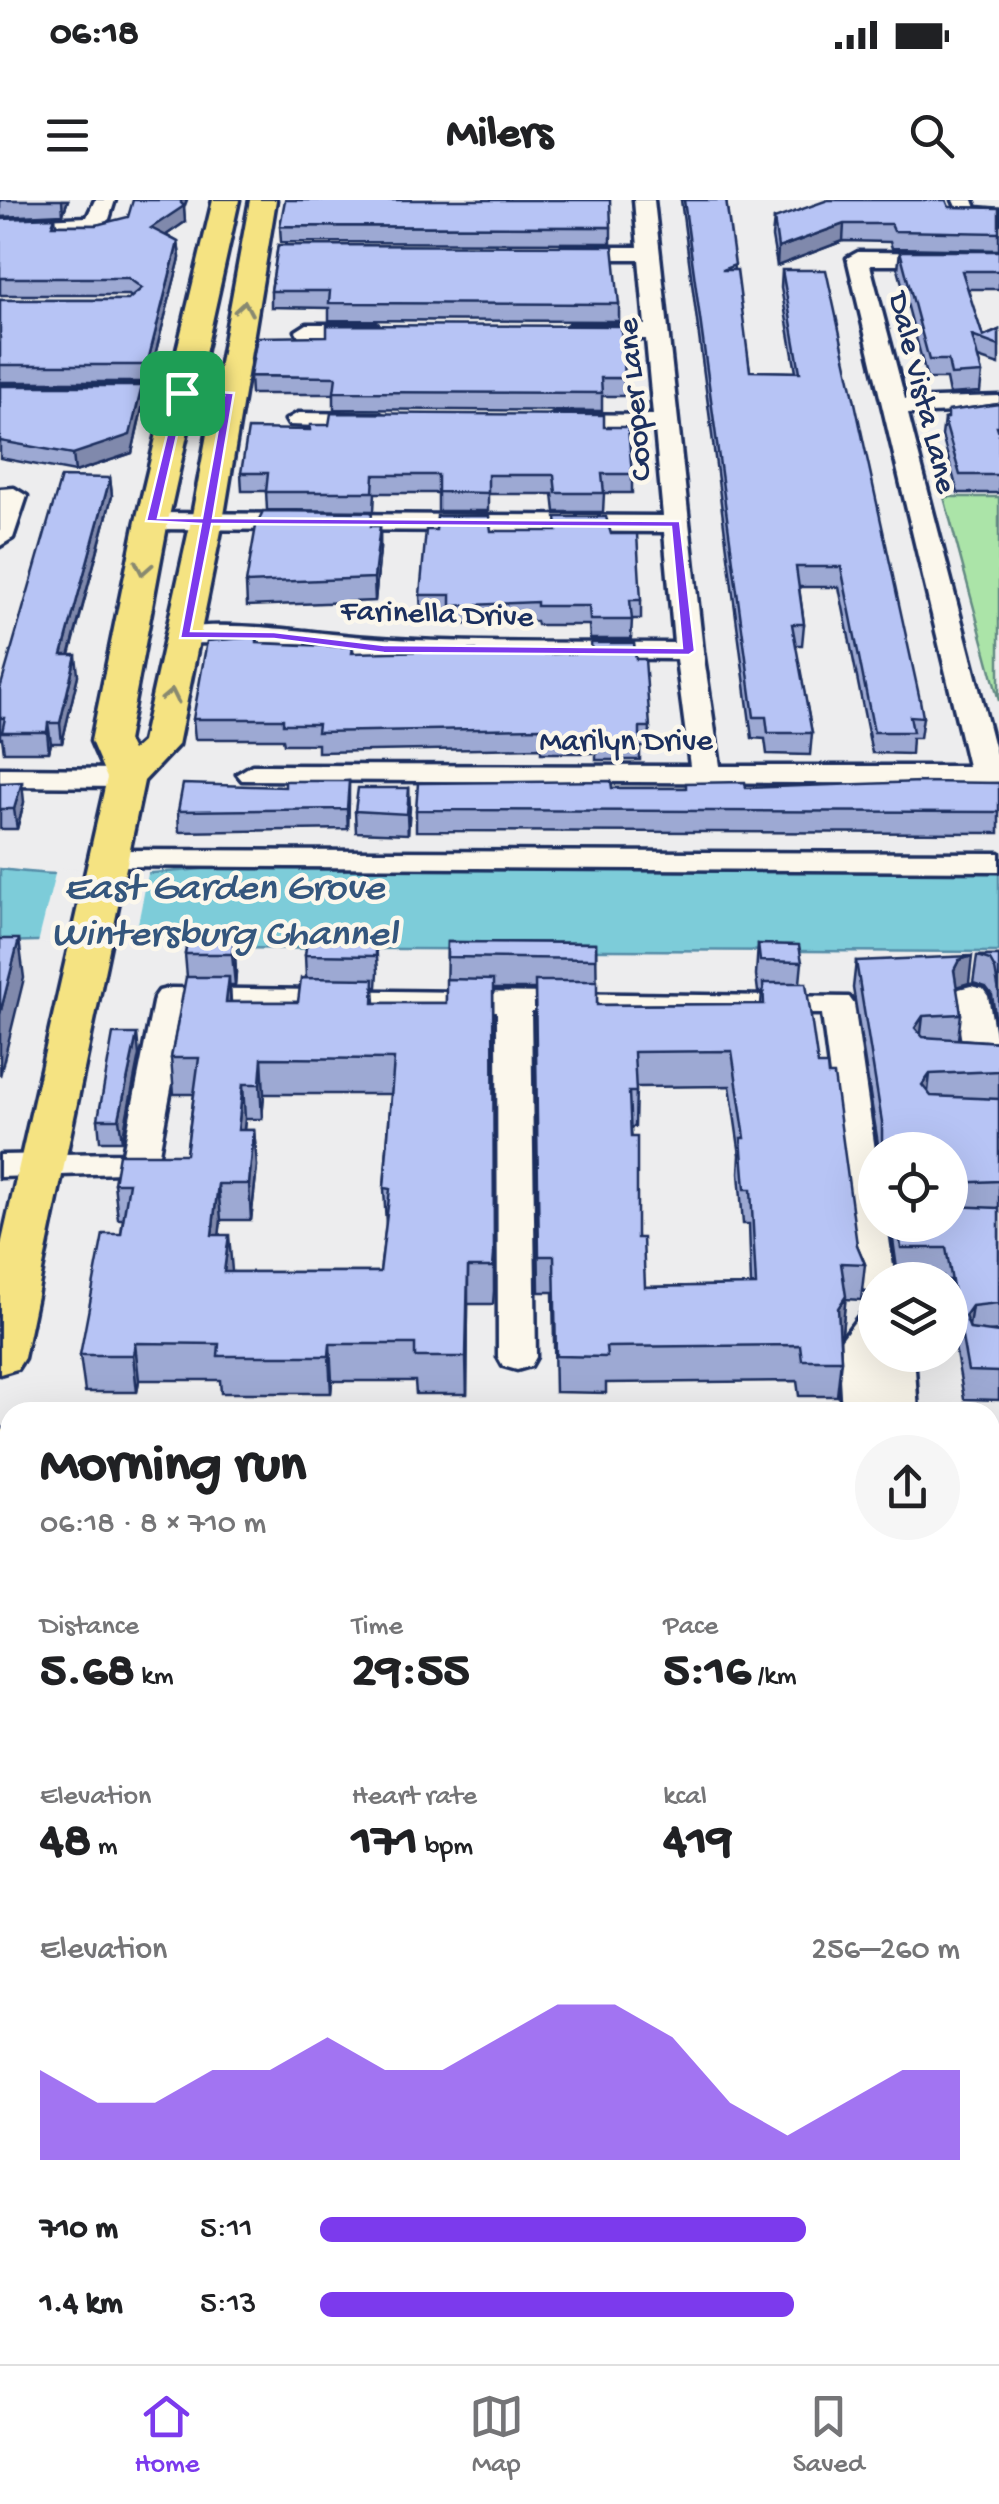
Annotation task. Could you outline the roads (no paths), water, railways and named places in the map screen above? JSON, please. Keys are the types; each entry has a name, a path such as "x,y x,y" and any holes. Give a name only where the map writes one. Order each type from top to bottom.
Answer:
{"main road":[{"path":"126,778 109,741 152,521 226,200"},
{"path":"0,1358 20,1166 84,958 126,778 160,744 207,521 229,393 267,252 263,200"}],"street":[{"path":"0,226 92,223 99,218 105,200"},
{"name":"Cooper Lane","path":"644,200 689,651 706,773"},
{"path":"963,200 968,214 999,216"},
{"path":"534,253 651,253"},
{"name":"Dale Vista Lane","path":"992,775 858,258 999,259"},
{"path":"308,331 405,331"},
{"path":"542,332 659,332"},
{"path":"0,393 229,393"},
{"path":"895,407 999,402"},
{"path":"298,420 414,421"},
{"path":"530,421 665,422"},
{"path":"0,538 7,496"},
{"path":"152,521 676,524"},
{"name":"Farinella Drive","path":"184,635 274,636 384,649 689,651"},
{"name":"Marilyn Drive","path":"252,774 992,775"},
{"path":"0,777 126,778"},
{"path":"107,863 999,862"},
{"path":"971,996 976,1054"},
{"path":"20,1166 140,1164 171,998 837,1004 873,1262"},
{"path":"514,1002 516,1356"},
{"path":"858,1342 858,1367"},
{"path":"858,1372 861,1402"},
{"path":"895,1372 898,1402"}],"water":[{"name":"East Garden Grove Wintersburg Channel","path":"221,867 999,871 999,952 208,948 148,938 0,942 0,869 110,875"}]}
